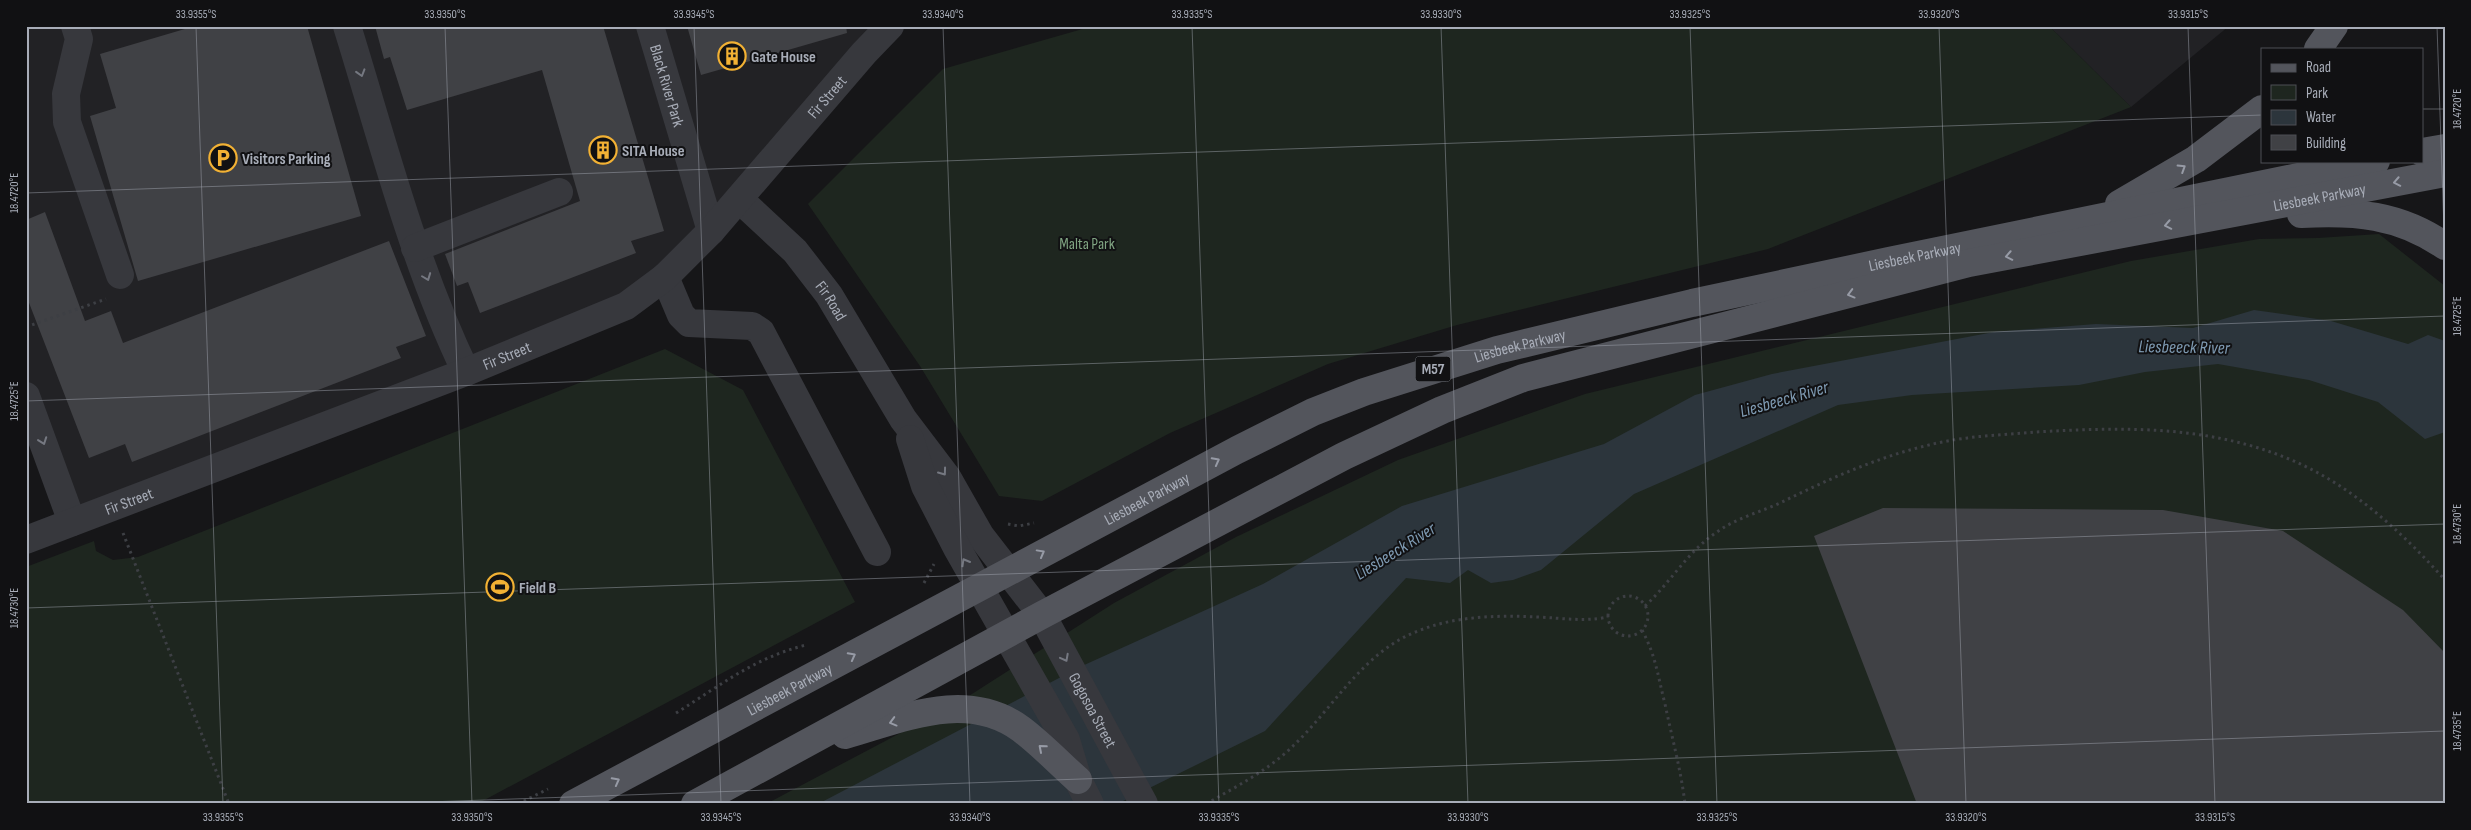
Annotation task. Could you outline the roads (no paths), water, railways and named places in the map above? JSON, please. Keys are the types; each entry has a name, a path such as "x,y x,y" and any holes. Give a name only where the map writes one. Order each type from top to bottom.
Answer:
{"main road":[{"path":"2319,48 2334,26"},
{"path":"2094,218 2188,164 2261,110"},
{"path":"2424,152 2445,148"},
{"name":"Liesbeek Parkway","path":"573,804 1237,450 1313,412 1417,374 1497,350 1692,304 2094,218 2371,162"},
{"name":"Liesbeek Parkway","path":"695,804 1042,615 1344,456 1442,410 1523,378 1969,263 2445,173"},
{"path":"2204,218 2358,213 2399,223 2445,246"},
{"path":"802,746 924,711 959,708 981,711 1003,719 1020,729 1084,792"}],"street":[{"path":"76,26 79,39 78,54 66,94 67,122 120,274"},
{"path":"347,26 415,248 453,345 466,372"},
{"name":"Black River Park","path":"650,26 711,232"},
{"name":"Fir Street","path":"26,540 466,372 626,306 665,277 711,232 864,53 890,26"},
{"path":"415,248 559,192"},
{"name":"Fir Road","path":"739,198 795,251 830,295 903,419 947,477 980,535 1042,615"},
{"path":"665,277 681,315 689,323 752,326 760,332 877,552"},
{"path":"26,396 72,522"},
{"name":"Fir Road","path":"903,419 925,486 1007,634"},
{"name":"Gogosoa Street","path":"1042,615 1144,804"},
{"path":"1007,634 1066,740 1084,792"}],"water":[{"name":"Liesbeeck River","path":"2254,310 2331,321 2408,344 2428,335 2445,341 2445,432 2425,439 2378,402 2309,380 2218,364 2145,372 2079,385 1912,395 1838,405 1634,494 1541,570 1513,580 1491,583 1468,570 1450,583 1406,578 1265,731 1117,804 818,804 1082,666 1263,584 1402,506 1604,444 1695,395 1772,374 1994,332 2096,324 2193,328"}],"place":[{"name":"Gate House","path":"732,56"},
{"name":"SITA House","path":"603,150"},
{"name":"Visitors Parking","path":"223,158"},
{"name":"Field B","path":"500,587"}],"park label":[{"name":"Malta Park","path":"1087,243"}]}
